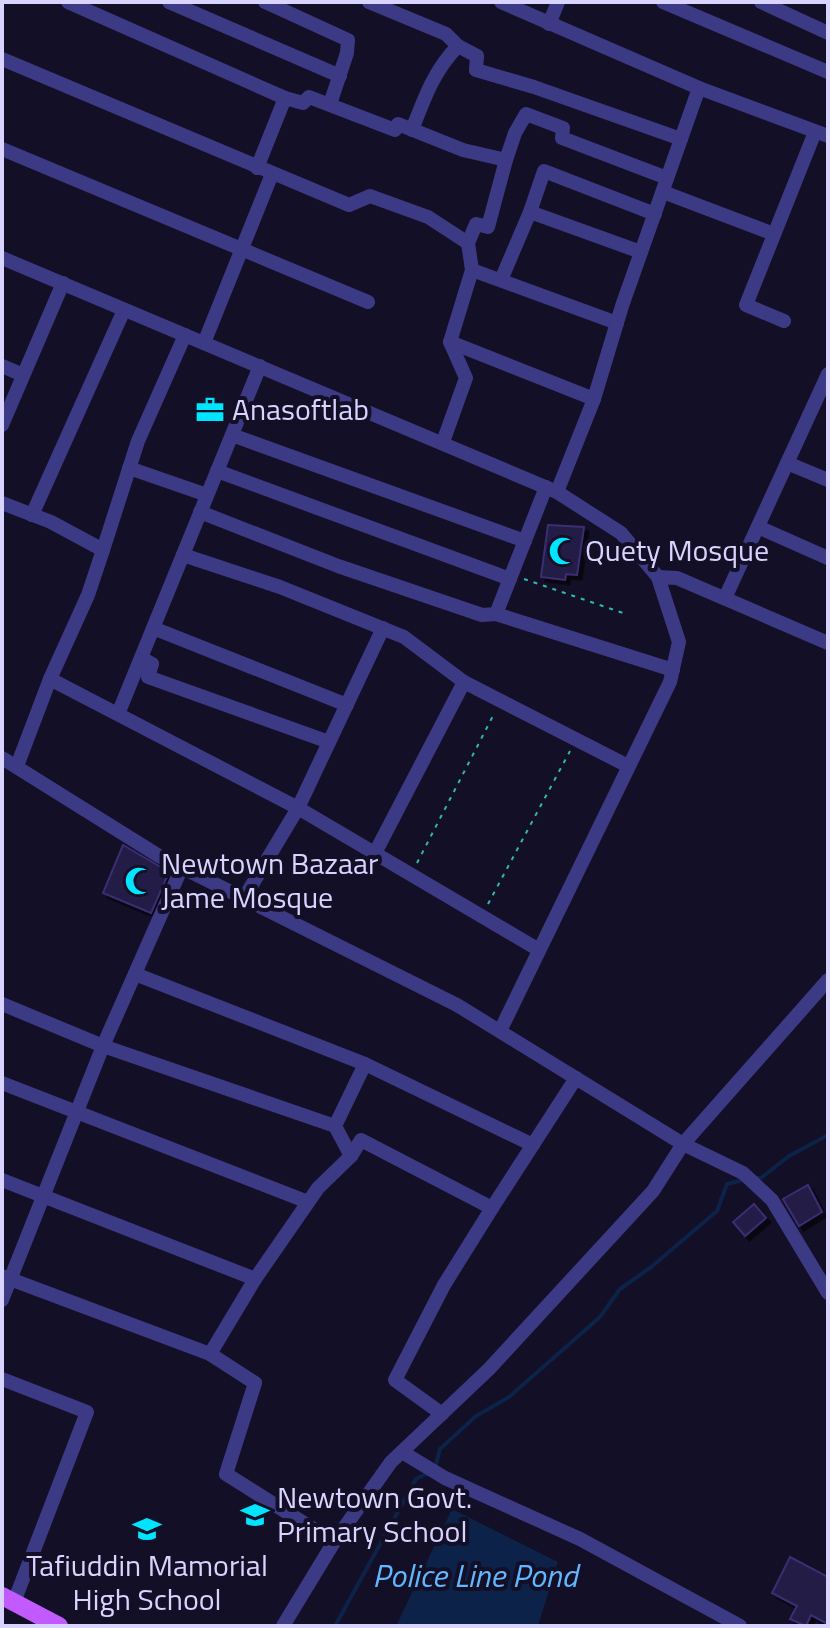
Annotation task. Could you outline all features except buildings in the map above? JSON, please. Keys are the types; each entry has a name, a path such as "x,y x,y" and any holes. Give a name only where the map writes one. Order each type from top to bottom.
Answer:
{"main road":[{"path":"8,1599 59,1626"}],"street":[{"path":"68,2 285,98 303,103 309,97 373,124 395,130 398,124 463,150 506,160"},
{"path":"169,2 340,76"},
{"path":"265,2 348,40 347,53 330,104"},
{"path":"369,2 446,34 458,46 477,56 476,70 681,139"},
{"path":"501,2 699,88 821,134 774,234 746,305 784,321"},
{"path":"549,24 558,2"},
{"path":"663,2 828,72"},
{"path":"761,2 828,33"},
{"path":"412,130 432,79 458,46"},
{"path":"2,59 349,205 370,196 428,217 468,243"},
{"path":"496,614 525,541 594,399 617,323 699,88"},
{"path":"257,168 285,98"},
{"path":"443,442 466,378 450,342 472,270 468,243 476,224 488,227 515,133 526,114 563,128 562,138 774,234"},
{"path":"2,149 368,302"},
{"path":"501,280 544,171 655,214"},
{"path":"204,343 272,174"},
{"path":"530,212 641,252"},
{"path":"2,258 551,489 621,533 658,577 679,642 670,682 500,1031"},
{"path":"472,270 617,323"},
{"path":"2,425 63,283"},
{"path":"32,515 124,310"},
{"path":"17,766 50,679 88,595 138,441 185,335"},
{"path":"450,342 594,399"},
{"path":"2,366 23,375"},
{"path":"118,714 260,366"},
{"path":"725,598 787,463 822,400 828,374"},
{"path":"232,435 525,541"},
{"path":"787,463 828,480"},
{"path":"129,468 207,495"},
{"path":"217,471 511,577"},
{"path":"2,503 51,522 103,550"},
{"path":"200,512 338,566 482,615 496,614 673,670"},
{"path":"758,527 828,558"},
{"path":"183,555 280,587 404,637 464,682 628,766"},
{"path":"658,577 677,578 828,643"},
{"path":"153,628 347,705"},
{"path":"244,898 298,808 383,628"},
{"path":"141,658 152,664 148,677 329,742"},
{"path":"50,679 298,808 539,950"},
{"path":"375,853 464,682"},
{"path":"2,758 159,856 457,1005 683,1144 743,1173 772,1200 828,1293"},
{"path":"2,1300 6,1277 43,1197 103,1046 182,867"},
{"path":"135,974 365,1064 533,1145"},
{"path":"283,1626 334,1542 391,1462 489,1369 644,1202 683,1144 828,980"},
{"path":"2,1004 103,1046 335,1126 351,1156"},
{"path":"335,1126 365,1064"},
{"path":"442,1414 395,1380 444,1285 576,1078"},
{"path":"2,1083 308,1202"},
{"path":"210,1354 255,1279 308,1202 351,1156 361,1140 492,1208"},
{"path":"2,1180 255,1279"},
{"path":"6,1277 210,1354 255,1383 226,1474 334,1542"},
{"path":"2,1379 87,1412 8,1599"},
{"path":"402,1452 445,1478 580,1539 740,1626"}],"path":[{"path":"511,577 626,614"},
{"path":"411,874 501,701"},
{"path":"481,916 577,739"}],"water":[{"name":"Police Line Pond","path":"452,1509 558,1562 538,1626 396,1626"}],"waterway":[{"path":"756,1178 761,1178 789,1156 828,1135"},
{"path":"435,1468 440,1449 476,1416 509,1397 600,1317 620,1289 650,1268 717,1211 727,1184 743,1180"},
{"path":"335,1626 416,1479 428,1473"}],"place":[{"name":"Anasoftlab","path":"210,410"},
{"name":"Quety Mosque","path":"563,551"},
{"name":"Newtown Bazaar Jame Mosque","path":"139,881"},
{"name":"Newtown Govt. Primary School","path":"255,1515"},
{"name":"Tafiuddin Mamorial High School","path":"147,1529"}]}
